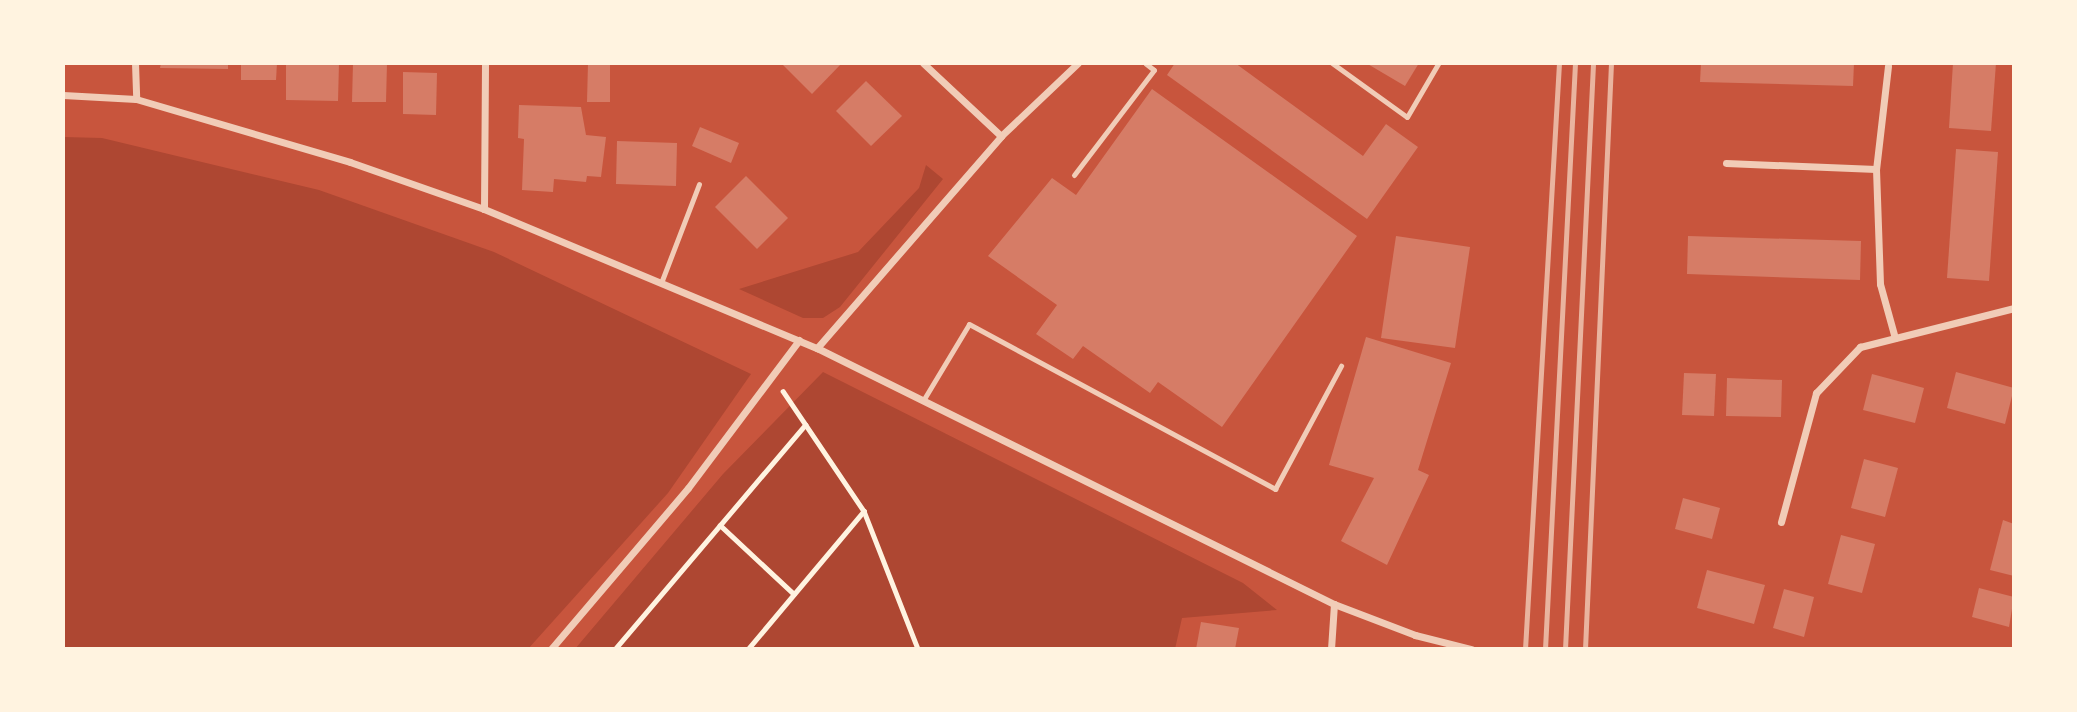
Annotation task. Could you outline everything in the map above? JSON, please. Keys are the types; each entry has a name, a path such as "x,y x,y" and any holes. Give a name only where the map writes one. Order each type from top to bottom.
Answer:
{"street":[{"path":"135,63 136,99"},
{"path":"484,209 485,63"},
{"path":"923,63 1001,136"},
{"path":"817,348 1001,136 1078,63"},
{"path":"1888,66 1876,169 1880,284 1895,338"},
{"path":"63,95 136,99 350,162 484,209 817,348 1335,604 1415,635 1471,649"},
{"path":"1726,163 1876,169"},
{"path":"1781,522 1816,393 1860,347 2014,308"},
{"path":"551,649 688,488 799,340"},
{"path":"1331,649 1335,604"}],"lane":[{"path":"1074,174 1154,70 1145,63"},
{"path":"1332,63 1407,117 1438,64"},
{"path":"661,283 699,184"},
{"path":"924,399 969,324 1275,489 1341,366"}],"path":[{"path":"773,374 864,511 918,649"},
{"path":"615,649 805,425"},
{"path":"748,649 864,511"},
{"path":"720,525 794,594"}],"shaded area":[{"path":"63,137 102,138 319,190 494,252 751,374 668,493 528,649 63,649"},
{"path":"926,165 943,179 840,307 823,318 803,318 739,289 858,252 919,188"},
{"path":"823,372 1243,583 1277,610 1182,618 1175,649 575,649 723,474"}],"building":[{"path":"161,63 228,63 228,69 160,68"},
{"path":"241,63 277,63 276,80 241,80"},
{"path":"286,63 339,63 338,101 286,100"},
{"path":"353,63 387,63 386,102 352,102"},
{"path":"588,63 610,63 610,102 587,102"},
{"path":"781,63 842,63 812,94"},
{"path":"1175,63 1235,63 1363,156 1386,124 1418,147 1367,219 1167,75"},
{"path":"1366,63 1419,63 1405,86"},
{"path":"1701,63 1854,63 1853,86 1700,82"},
{"path":"1953,63 1996,63 1991,131 1949,128"},
{"path":"403,72 437,73 436,115 403,114"},
{"path":"866,81 902,116 871,146 836,111"},
{"path":"1152,89 1357,236 1222,427 1158,382 1150,393 1083,346 1073,359 1036,334 1057,305 988,256 1052,178 1076,195"},
{"path":"519,105 581,107 586,135 606,137 601,177 587,176 586,182 554,179 553,192 522,190 524,139 518,138"},
{"path":"700,127 739,143 731,163 692,146"},
{"path":"617,141 677,143 676,186 616,184"},
{"path":"1956,149 1998,152 1989,281 1947,278"},
{"path":"746,176 788,218 757,249 715,207"},
{"path":"1396,236 1470,247 1455,348 1381,338"},
{"path":"1688,236 1861,241 1860,280 1687,274"},
{"path":"1366,337 1451,363 1418,470 1429,475 1387,565 1341,541 1374,478 1329,465"},
{"path":"1956,372 2014,388 2005,424 1947,408"},
{"path":"1684,373 1716,374 1714,416 1682,415"},
{"path":"1872,374 1924,388 1915,423 1863,410"},
{"path":"1727,378 1782,380 1781,417 1726,416"},
{"path":"1864,459 1898,468 1885,517 1851,508"},
{"path":"1683,498 1720,508 1712,539 1675,529"},
{"path":"2003,520 2014,524 2014,576 1990,570"},
{"path":"1841,535 1875,544 1862,593 1828,584"},
{"path":"1707,570 1765,585 1754,624 1697,608"},
{"path":"1979,588 2014,597 2009,627 1972,617"},
{"path":"1784,589 1814,597 1804,637 1773,628"},
{"path":"1201,622 1239,628 1235,649 1196,649"}],"railway":[{"path":"1525,649 1559,63"},
{"path":"1545,649 1575,63"},
{"path":"1565,649 1593,63"},
{"path":"1585,649 1611,63"}]}
